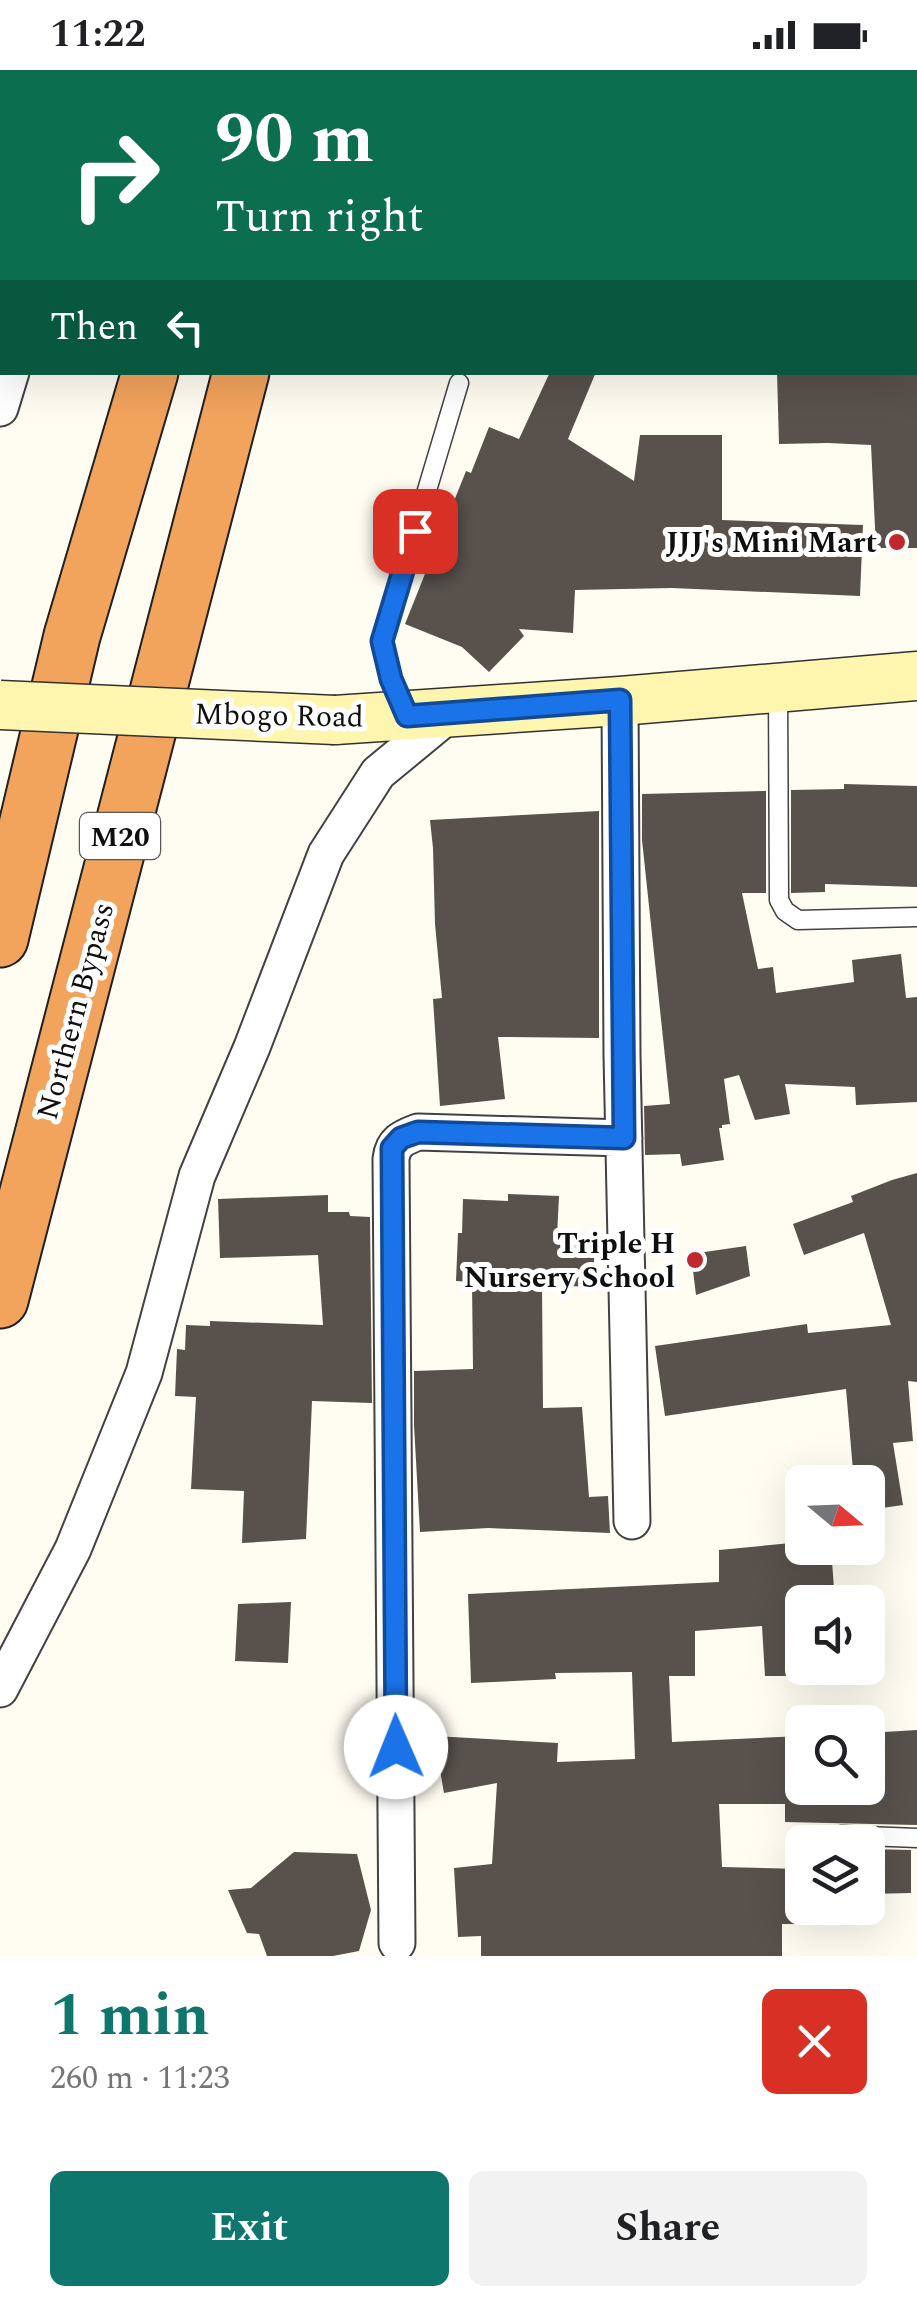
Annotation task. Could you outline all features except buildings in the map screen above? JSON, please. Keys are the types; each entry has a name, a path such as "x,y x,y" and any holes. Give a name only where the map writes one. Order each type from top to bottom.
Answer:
{"highway":[{"path":"0,939 72,636 149,375"},
{"name":"Northern Bypass","path":"0,1300 240,375"}],"main road":[{"name":"Mbogo Road","path":"0,705 336,720 917,676"}],"street":[{"path":"0,408 10,375"},
{"path":"620,700 632,1521"},
{"path":"0,1689 73,1549 144,1373 197,1176 326,854 378,773 430,714"},
{"path":"397,1942 392,1148 401,1138 418,1132 624,1138"}],"lane":[{"path":"430,714 391,679 382,641 460,384"},
{"path":"778,687 778,900 785,912 798,920 917,918"},
{"path":"885,1837 917,1838"}],"place":[{"name":"JJJ's Mini Mart","path":"897,542"},
{"name":"Triple H Nursery School","path":"695,1260"}],"route":[{"path":"396,1747 392,1148 401,1138 418,1132 624,1138 620,700 407,716 391,679 382,641 415,531"}]}
